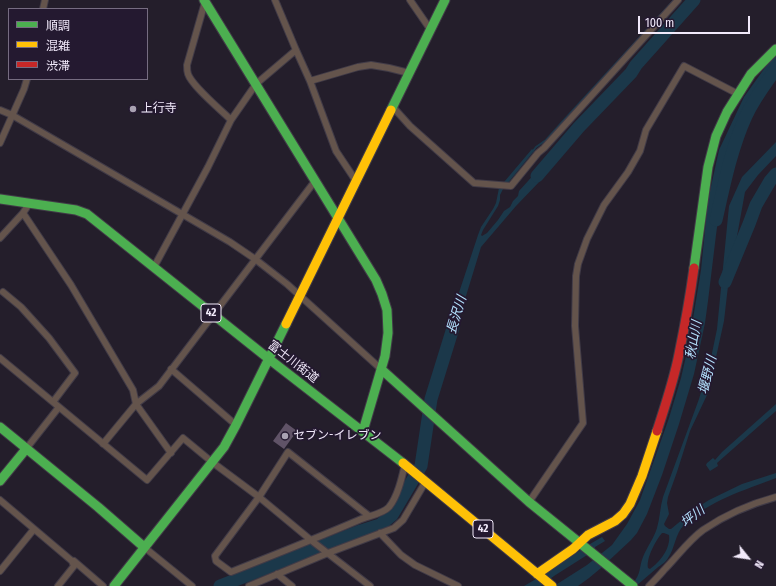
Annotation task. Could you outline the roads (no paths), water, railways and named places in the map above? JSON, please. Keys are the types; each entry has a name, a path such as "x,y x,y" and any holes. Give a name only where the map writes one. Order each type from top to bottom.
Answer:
{"street":[{"path":"275,0 310,81 336,151 356,181"},
{"path":"410,0 430,29"},
{"path":"114,586 224,447 301,295 445,0"},
{"path":"392,106 410,126 474,183 511,186 538,152 544,148 678,0"},
{"path":"204,1 316,181 376,280 382,294 387,310 388,333 385,356 363,431"},
{"path":"204,1 187,65 188,74 196,86 231,120"},
{"path":"539,575 573,549 582,545 588,535 615,521 624,514 630,504 647,461 670,390 679,355 688,309 708,167 716,136 727,112 751,74 776,49"},
{"path":"154,267 208,167 231,120 256,84 296,50"},
{"path":"310,81 358,67 371,65 409,73"},
{"path":"528,502 583,423 575,326 576,276 578,264 587,239 604,205 631,167 640,151 646,130 684,66 738,94"},
{"path":"0,143 27,80"},
{"path":"0,110 12,115 230,242 255,259 301,295 528,502 633,586"},
{"path":"103,444 136,404 159,386 316,181"},
{"name":"富士川街道","path":"0,199 76,210 87,214 269,359 405,464 552,586"},
{"path":"0,238 29,204"},
{"path":"23,212 71,285 134,390 136,404 171,453"},
{"path":"3,292 21,307 49,338 75,373 53,402"},
{"path":"0,358 146,480 183,438 370,586"},
{"path":"172,369 236,425"},
{"path":"0,481 60,407"},
{"path":"0,427 189,584"},
{"path":"369,516 288,452 259,497 215,556 216,560 232,572 382,512 389,506 399,489 405,464"},
{"path":"249,586 328,553 394,528 403,520 426,481"},
{"path":"649,586 683,549 703,531 729,515 757,502 776,497"},
{"path":"0,500 103,586"},
{"path":"0,571 34,529"},
{"path":"380,533 401,556 415,565 458,586"},
{"path":"58,586 74,566 72,561"},
{"path":"277,574 292,586"}],"water":[{"path":"776,54 776,66 750,101 726,159 705,323 694,374 662,475 647,514 637,533 631,540 589,578 578,586 554,586 587,565 612,545 627,524 640,500 669,418 681,378 689,343 701,270 708,200 719,150 744,97"},
{"name":"坪川","path":"776,142 776,156 758,175 745,192 728,286 724,321 711,380 707,395 690,431 668,497 667,503 669,514 664,524 671,529 695,509 709,500 742,484 776,473 776,478 727,497 704,509 681,529 666,561 636,586 633,583 639,573 643,557 657,528 663,497 699,399 711,358 717,329 729,206 742,177","holes":["662,533 669,535 667,550 661,559 650,569 648,568 648,559 657,540"]},
{"path":"532,149 534,151 503,189 498,206 483,230 482,236 487,233 504,211 510,207 518,196 519,191 546,161 549,165 540,176 541,180 516,206 481,247 451,345 442,344 478,235 481,227 496,203 499,188"},
{"path":"776,404 776,411 717,463 718,466 710,471 706,465 707,463 713,458 715,460"},
{"path":"602,537 605,541 595,547 595,550 541,586 524,586 548,572"}],"waterway":[{"path":"533,151 546,140 674,0"},
{"name":"長沢川","path":"537,176 579,127 631,73 636,65 694,0"},
{"name":"秋山川","path":"716,220 728,167 736,141 746,116 776,69"},
{"name":"堰野川","path":"725,282 756,205 770,181 776,174"},
{"name":"長沢川","path":"220,586 358,532 380,525 392,515 421,466 431,399 453,328"}],"place":[{"name":"上行寺","path":"133,109"},
{"name":"セブン-イレブン","path":"285,436"}]}
